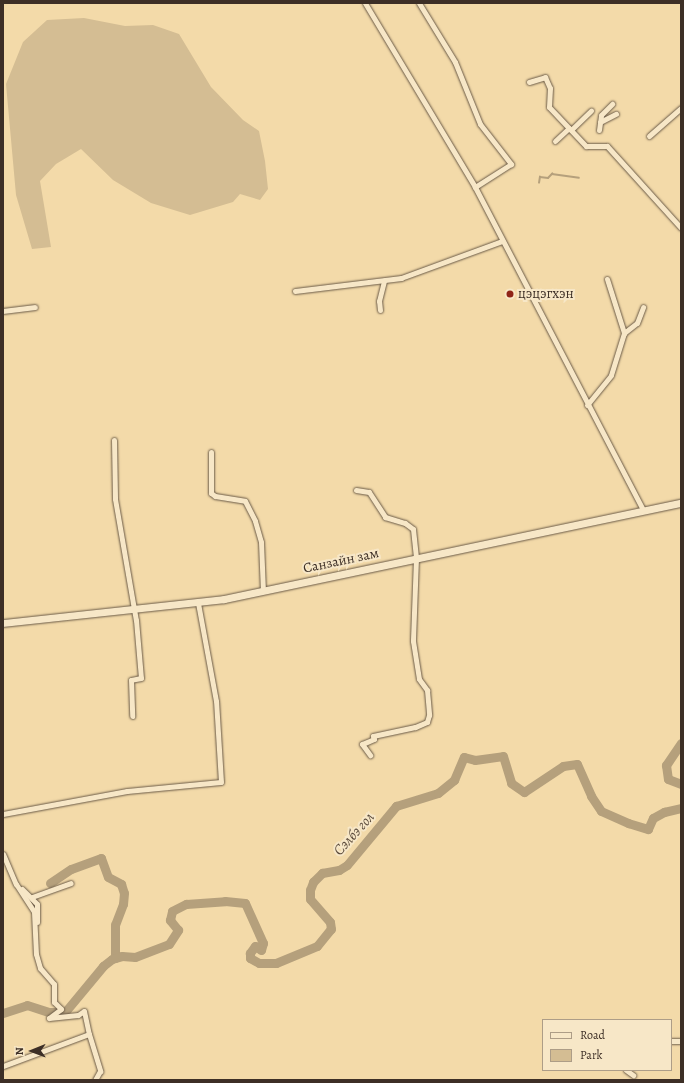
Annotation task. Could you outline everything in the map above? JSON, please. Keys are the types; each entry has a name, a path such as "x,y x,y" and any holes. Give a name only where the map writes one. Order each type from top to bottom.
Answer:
{"main road":[{"name":"Санзайн зам","path":"3,623 198,602 263,591 681,503"}],"street":[{"path":"365,3 475,188 586,404 643,510"},
{"path":"420,3 455,62 480,124 511,164 475,188"},
{"path":"529,82 545,78 550,88 549,107 586,146 607,146 681,228"},
{"path":"599,130 601,116 612,104"},
{"path":"649,136 681,108"},
{"path":"556,141 591,110"},
{"path":"600,122 616,114"},
{"path":"295,291 384,281 445,264 502,241"},
{"path":"586,404 611,375 624,332 607,279"},
{"path":"380,310 379,301 384,281"},
{"path":"3,311 35,307"},
{"path":"624,332 637,323 643,307"},
{"path":"114,440 115,498 132,610 136,620 141,678 131,680 132,716"},
{"path":"211,452 210,493 214,496 245,501 255,521 261,542 263,591"},
{"path":"356,490 369,492 385,517 405,523 413,529 416,558 413,641 419,679 427,690 429,719 415,727 373,736 374,739 362,744 370,755"},
{"path":"3,814 127,791 221,782 216,701 198,602"},
{"path":"3,854 16,884 34,912 36,925"},
{"path":"16,884 32,897 38,909 36,925 36,954 40,968 54,984 54,1002 61,1009 49,1018 78,1015 84,1011 100,1071 96,1080"},
{"path":"32,897 71,884"},
{"path":"3,1066 89,1034"},
{"path":"627,1071 633,1075"}],"green space":[{"path":"84,18 125,26 153,25 179,34 211,87 243,120 259,131 265,161 268,189 260,200 240,194 233,202 190,215 151,203 113,180 81,149 56,164 40,181 51,247 32,249 16,195 6,84 23,42 47,20"}],"waterway":[{"path":"539,183 540,177 548,178 552,174 579,178"},
{"name":"Сэлбэ гол","path":"681,743 666,765 668,779 681,784"},
{"name":"Сэлбэ гол","path":"3,1013 27,1005 49,1012 65,1012 103,966 112,959 122,956 135,957 169,944 178,930 170,920 172,911 186,904 225,901 245,903 263,943 261,950 255,946 250,953 250,958 259,963 276,963 317,946 331,929 330,922 310,899 310,890 313,882 322,873 339,870 347,865 396,806 438,793 454,780 464,757 475,760 503,756 511,783 524,792 563,766 577,764 591,796 601,811 628,823 648,829 653,818 664,812 681,808"},
{"path":"50,883 71,869 101,858 108,877 121,884 124,893 123,904 115,925 115,958"}],"place":[{"name":"цэцэгхэн","path":"510,294"}]}
